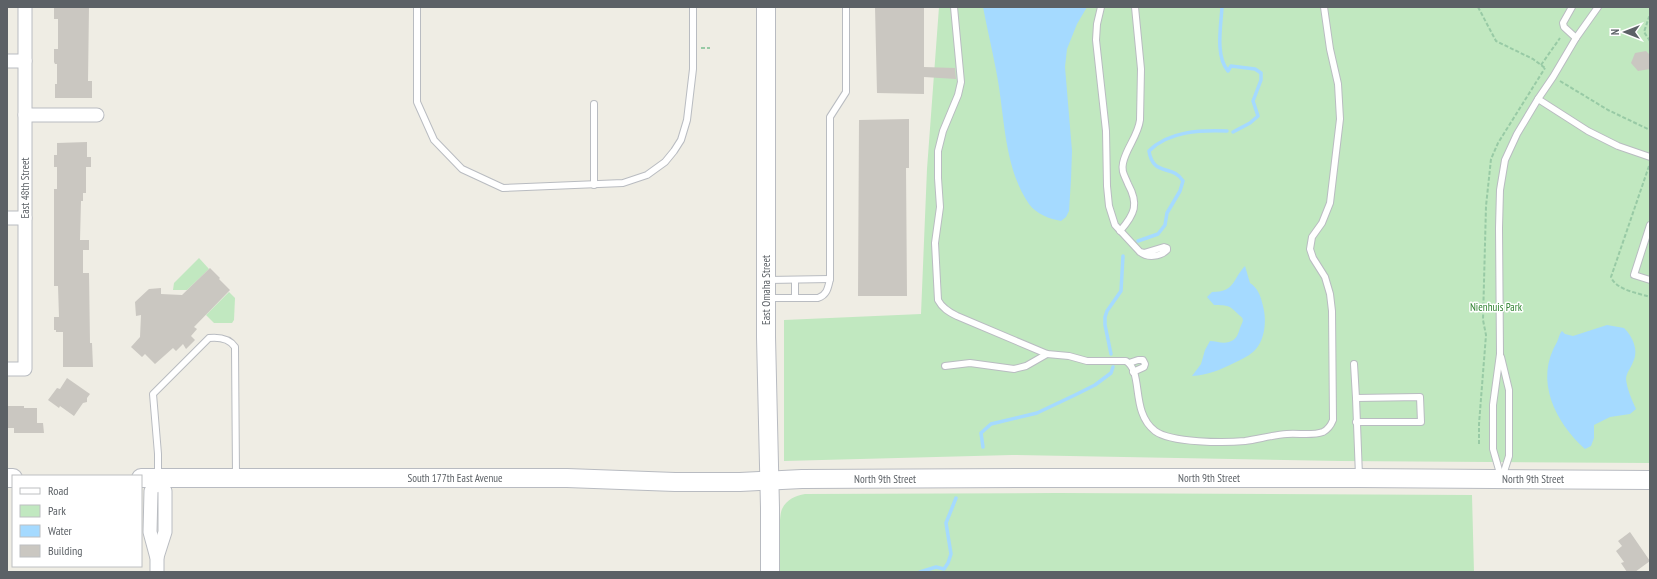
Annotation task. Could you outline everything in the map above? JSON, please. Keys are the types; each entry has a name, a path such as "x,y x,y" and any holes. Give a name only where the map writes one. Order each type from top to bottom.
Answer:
{"street":[{"name":"East 48th Street","path":"7,369 25,368 26,7"},
{"name":"East Omaha Street","path":"766,7 765,298 770,572"},
{"path":"7,61 26,61"},
{"path":"25,115 97,115"},
{"path":"7,218 25,218"},
{"path":"149,478 151,491 150,532 157,558 157,572"},
{"path":"149,478 165,491 165,532 157,558"},
{"name":"South 177th East Avenue","path":"149,478 567,478 675,482 769,481"},
{"name":"North 9th Street","path":"769,481 802,479 1359,478 1650,480"},
{"path":"151,521 165,521"}],"lane":[{"path":"417,7 417,102 434,140 462,169 504,188 623,183 647,175 665,162 674,151 686,128 693,69 693,7"},
{"path":"765,298 818,298 828,291 830,279 830,117 846,92 846,7"},
{"path":"954,7 961,82 958,95 943,131 938,151 940,207 935,244 938,300 944,308 957,316 1047,354 1070,356 1087,361 1126,361 1129,363 1143,360 1145,364 1144,367 1134,372"},
{"path":"1101,7 1097,24 1096,40 1106,131 1108,195 1111,216 1115,225 1140,252"},
{"path":"1120,231 1135,208 1135,199 1122,170 1125,156 1139,127 1140,120 1141,69 1135,7"},
{"path":"1129,363 1134,372 1139,406 1142,415 1155,431 1165,436 1185,440 1236,441 1287,434 1316,434 1330,427 1334,412 1330,294 1325,277 1313,258 1310,249 1312,237 1322,223 1330,203 1340,119 1338,84 1330,49 1324,7"},
{"path":"1572,7 1563,23 1564,27 1576,38"},
{"path":"1502,479 1493,449 1493,405 1500,354 1498,228 1500,190 1505,160 1517,134 1538,99 1576,38 1598,7"},
{"path":"1538,99 1588,131 1618,146 1650,157"},
{"path":"594,104 594,185"},
{"path":"1650,225 1634,275 1650,280"},
{"path":"765,280 830,279"},
{"path":"795,280 795,298"},
{"path":"149,478 158,454 153,394 209,338 224,339 232,342 235,347 236,478"},
{"path":"945,366 970,363 1014,369 1026,366 1047,354"},
{"path":"1500,354 1509,390 1509,456 1502,479"},
{"path":"1354,364 1359,478"},
{"path":"1356,398 1420,397 1421,422 1356,422"}],"path":[{"path":"1478,7 1496,41 1533,59 1547,69"},
{"path":"1650,18 1649,17 1644,32 1650,41"},
{"path":"1542,65 1560,38"},
{"path":"1559,81 1608,110 1650,130"},
{"path":"1649,164 1611,277 1612,281 1618,286 1650,297"}],"green space":[{"name":"Nienhuis Park","path":"939,7 1650,7 1650,463 1341,461 1012,455 784,461 784,320 921,314 927,169"},
{"path":"199,258 209,269 187,290 173,290 174,283"},
{"path":"229,292 235,298 234,320 232,323 214,323 206,315"},
{"path":"1057,493 1472,495 1474,572 780,572 780,529 782,509 792,498 805,494"}],"water":[{"path":"983,7 1087,7 1077,24 1067,49 1065,67 1072,151 1071,180 1069,211 1066,217 1061,221 1044,216 1032,208 1020,189 1014,173 1006,139 999,87"},
{"path":"1245,266 1250,283 1255,287 1260,296 1264,312 1265,325 1260,343 1251,354 1229,366 1209,373 1192,376 1201,364 1205,350 1210,341 1226,343 1235,339 1237,335 1243,319 1233,309 1228,306 1214,305 1207,297 1212,292 1225,290 1229,287"},
{"path":"1607,325 1624,328 1634,344 1635,358 1626,379 1636,409 1630,414 1610,417 1594,425 1594,438 1591,446 1585,449 1574,438 1557,413 1551,400 1547,371 1550,356 1562,331 1565,334 1573,336"}],"building":[{"path":"54,7 89,7 88,81 92,81 92,98 55,98 57,64 54,62 54,49 58,49 58,19 54,19"},
{"path":"875,7 924,7 924,67 955,68 956,79 924,77 924,94 877,93"},
{"path":"1646,51 1650,55 1650,69 1638,71 1631,63 1635,53"},
{"path":"909,119 909,168 906,168 907,296 858,296 859,120"},
{"path":"87,142 87,157 91,157 91,167 86,167 86,193 83,193 83,201 81,201 80,240 89,240 89,250 83,250 83,273 89,273 90,343 92,343 93,367 63,367 63,332 56,332 56,330 54,330 54,317 59,317 58,286 54,286 54,189 57,189 57,167 54,167 54,155 57,155 57,143"},
{"path":"210,268 230,290 194,327 197,329 191,336 195,340 186,349 183,344 176,351 173,348 155,364 145,354 142,357 131,347 140,337 141,315 136,316 135,302 149,289 161,288 161,294 182,295"},
{"path":"67,378 90,394 87,398 87,402 83,403 74,416 48,400 57,388 60,389"},
{"path":"7,406 37,408 37,423 43,423 44,433 14,433 14,428 7,428"},
{"path":"1630,532 1650,561 1635,572 1627,572 1621,563 1624,562 1616,551 1622,546 1618,541"}],"waterway":[{"path":"1222,7 1220,49 1224,65 1228,71 1231,66 1255,69 1261,73 1261,80 1253,101 1258,116 1250,123 1233,132"},
{"path":"1138,241 1158,234 1165,225 1167,213 1180,191 1183,181 1179,176 1155,164 1151,159 1149,151 1166,139 1185,133 1227,131"},
{"path":"1111,354 1105,325 1105,317 1107,311 1121,291 1123,256"},
{"path":"983,447 981,433 991,424 1037,413 1095,385 1111,373 1113,367"},
{"path":"920,572 936,567 944,569 948,563 951,554 946,523 956,498"}]}
